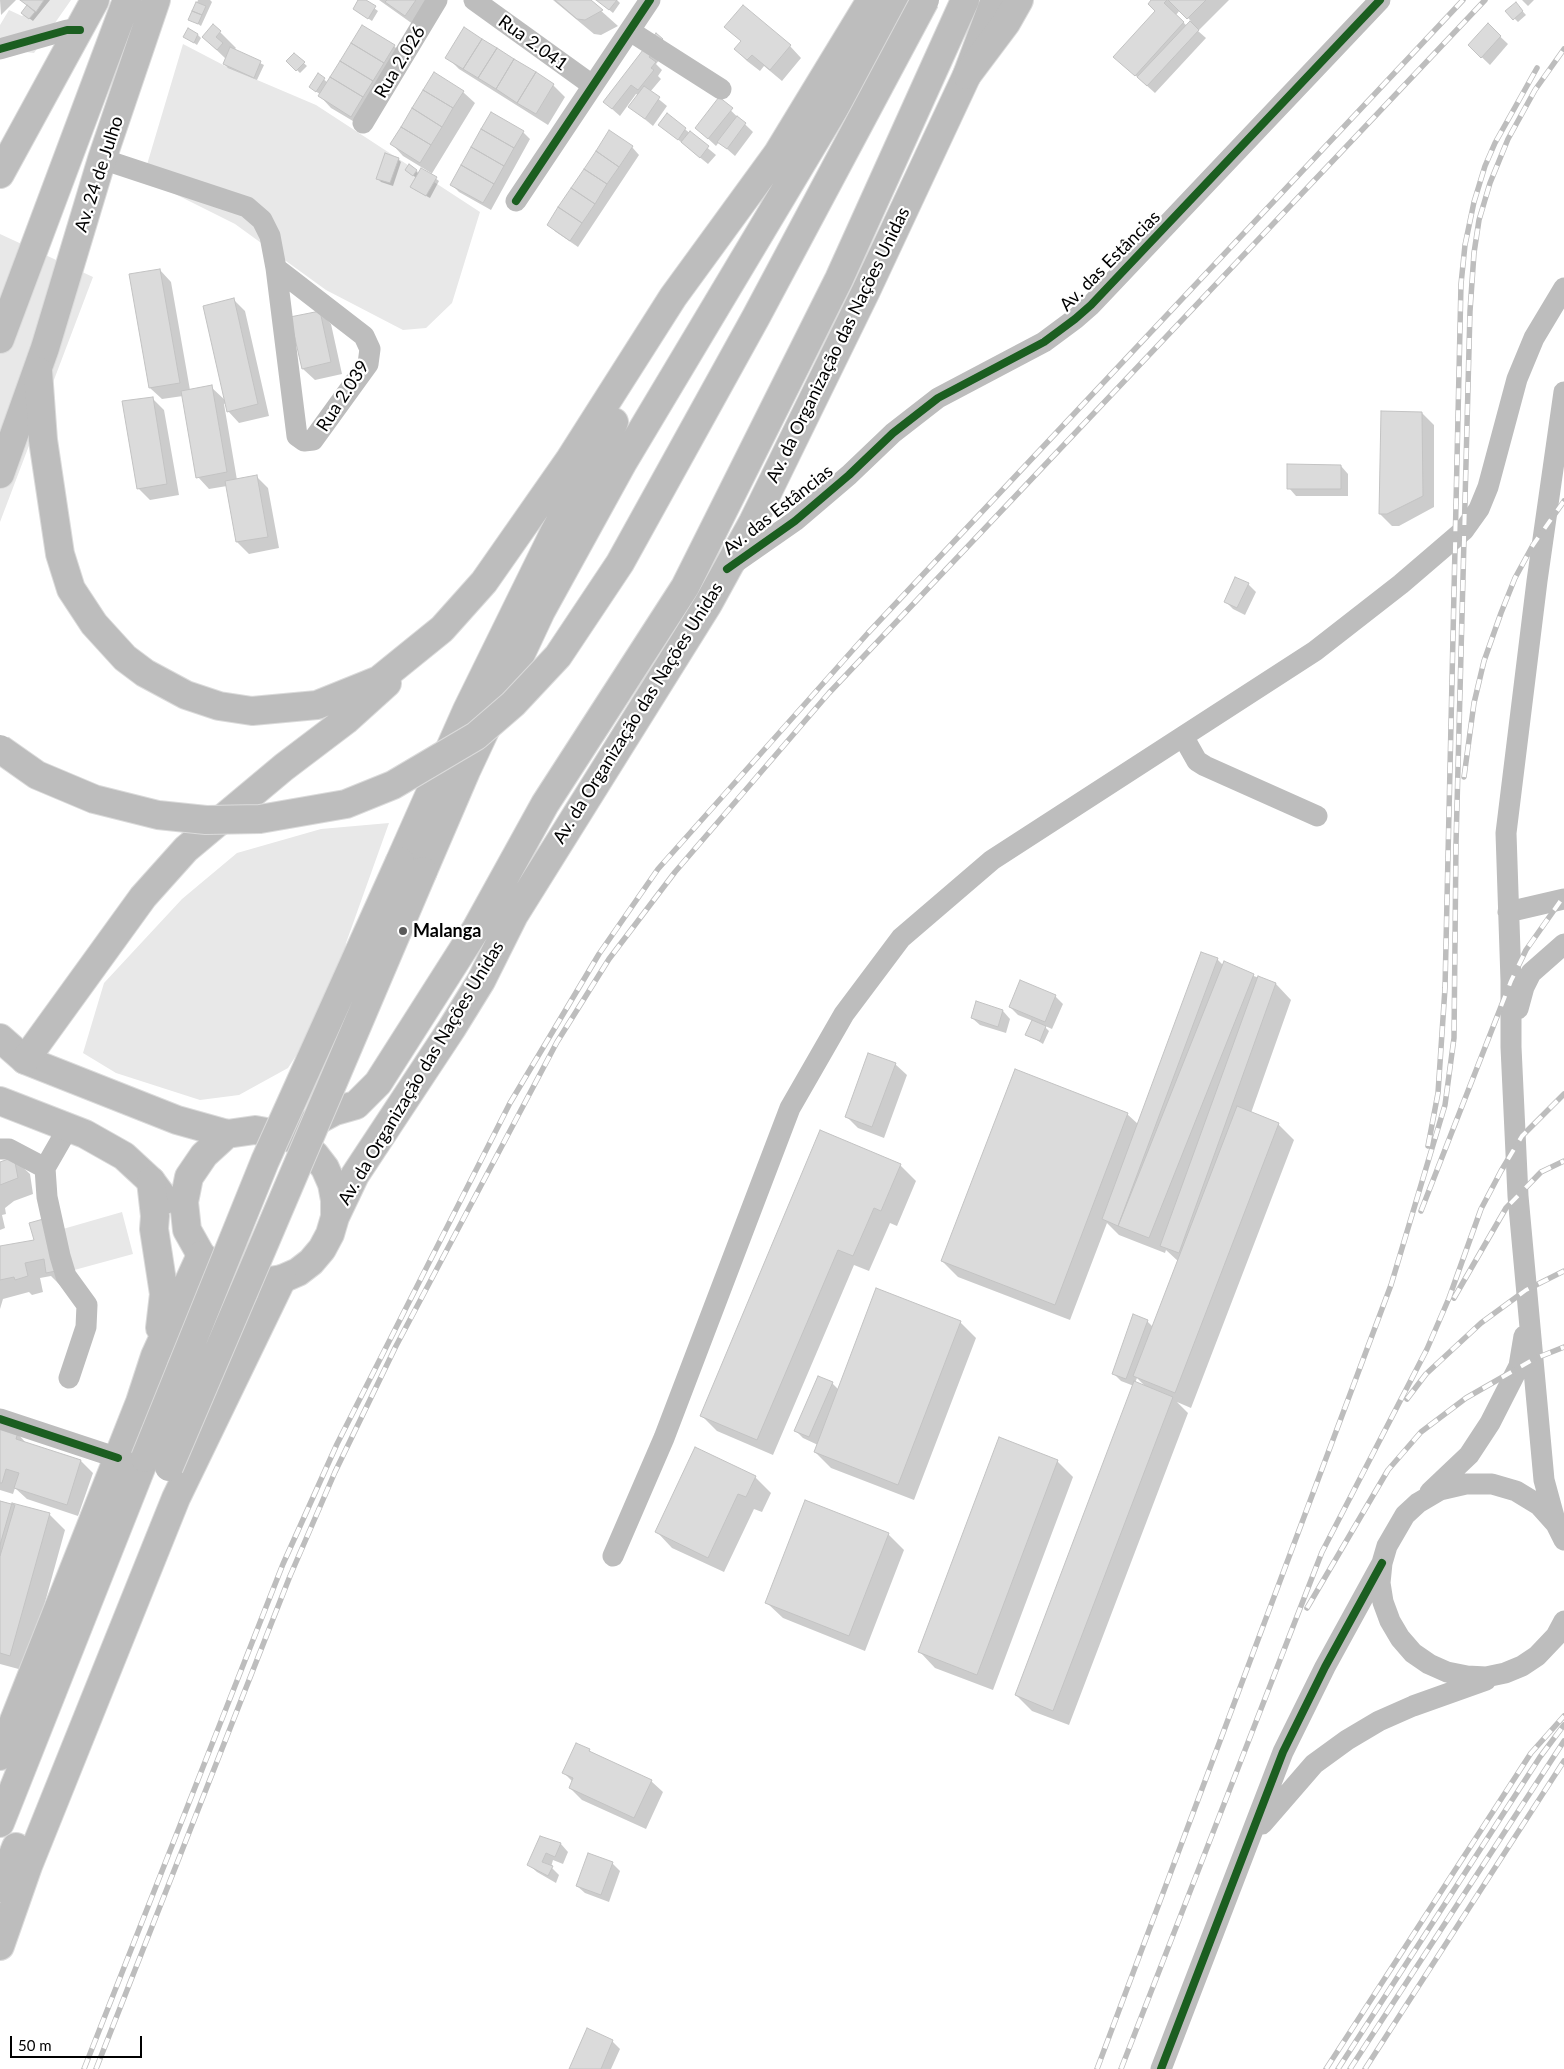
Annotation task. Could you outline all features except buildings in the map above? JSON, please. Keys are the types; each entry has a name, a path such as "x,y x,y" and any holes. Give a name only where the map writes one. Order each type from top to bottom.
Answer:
{"main road":[{"path":"0,174 95,0"},
{"name":"Av. 24 de Julho","path":"0,339 127,0"},
{"name":"Av. 24 de Julho","path":"0,474 41,359 102,159 156,0"},
{"path":"0,1823 157,1463 412,866 467,710 554,533 631,390 783,146 870,0"},
{"path":"412,866 466,772 541,611 623,462 708,316 782,197 898,0"},
{"path":"0,749 37,774 94,800 158,815 206,820 260,819 354,800 393,785 476,736 513,704 558,656 620,563 756,317 925,0"},
{"name":"Av. da Organização das Nações Unidas","path":"288,1136 335,1111 356,1104 378,1084 476,929 544,804 685,587 840,279 965,0"},
{"name":"Av. da Organização das Nações Unidas","path":"335,1217 355,1175 476,989 514,915 708,604 753,522 866,291 967,75 994,0"},
{"path":"967,75 1006,23 1019,0"},
{"path":"41,359 43,440 60,554 71,589 94,624 125,658 145,673 186,695 219,706 252,712 317,705 379,680 409,658 442,629 484,582 570,459 673,297 783,146"},
{"path":"25,1060 143,897 186,849 284,767 346,720 380,690 409,658"},
{"path":"0,1038 25,1060 177,1120 227,1134 256,1130 288,1136 302,1144 315,1155 325,1168 332,1184 335,1200 335,1217 330,1234 322,1249 311,1262 298,1272 282,1279 264,1282 238,1279 214,1267 201,1255 187,1230 151,1181 124,1156 85,1134 0,1100"},
{"path":"187,1230 184,1202 189,1177 204,1155 227,1134"},
{"path":"151,1181 155,1216 154,1230 164,1294 155,1356"},
{"path":"0,1756 118,1458 155,1356 201,1255"},
{"path":"0,1946 28,1866 176,1498 282,1279"},
{"path":"0,1888 157,1463"}],"street":[{"name":"Rua 2.026","path":"363,124 437,0"},
{"name":"Rua 2.041","path":"474,0 592,85"},
{"path":"516,201 650,0"},
{"name":"Av. das Estâncias","path":"727,569 795,521 849,475 893,433 938,398 1044,342 1091,305 1380,0"},
{"path":"0,49 67,30 80,30"},
{"path":"630,31 721,90"},
{"name":"Rua 2.039","path":"102,159 247,207 262,220 270,236 276,268 297,436 304,441 313,440 368,364 370,349 364,336 276,268"},
{"path":"613,1556 664,1438 790,1108 844,1014 901,938 992,860 1184,738 1315,651 1401,584 1464,530 1479,509 1488,487 1507,409 1520,371 1534,338 1564,288"},
{"path":"1561,1533 1544,1480 1518,1196 1511,1046 1506,833 1559,457 1564,392"},
{"path":"1184,738 1198,761 1205,766 1317,816"},
{"path":"1508,912 1564,899"},
{"path":"1511,1046 1519,1003 1531,973 1564,944"},
{"path":"68,1128 45,1168 47,1197 62,1263 66,1276 87,1305 86,1327 69,1378"},
{"path":"0,1149 9,1149 45,1168"},
{"path":"1161,2069 1284,1752 1325,1667 1382,1563 1394,1530 1418,1503 1469,1455 1490,1423 1519,1366 1528,1311"},
{"path":"0,1419 118,1458"},
{"path":"1418,1503 1440,1490 1466,1484 1492,1484 1516,1491 1539,1505 1561,1533"},
{"path":"1382,1563 1380,1583 1383,1602 1390,1621 1400,1638 1413,1652 1429,1664 1447,1672 1466,1676 1486,1677 1506,1673"},
{"path":"1537,1656 1556,1636 1564,1620"},
{"path":"1250,1840 1314,1764 1347,1740 1379,1721 1413,1706 1506,1673 1564,1638"}],"shaded area":[{"path":"44,0 71,0 34,53 0,49 0,25 9,10 22,16"},
{"path":"183,44 229,68 316,105 480,212 452,303 426,328 403,330 326,290 235,224 143,178"},
{"path":"0,234 93,277 0,522"},
{"path":"389,823 346,943 339,997 320,1019 288,1068 239,1095 200,1100 116,1073 83,1053 104,983 182,899 237,853 321,829"},
{"path":"122,1212 133,1254 67,1272 56,1231"}],"railway":[{"path":"84,2069 283,1564 337,1444 510,1103 599,954 658,869 868,633 1463,0"},
{"path":"96,2069 290,1576 335,1472 396,1346 557,1042 609,959 675,872 829,693 1485,0"},
{"path":"1097,2069 1391,1285 1445,1105 1454,1038 1456,844 1470,311 1474,253 1479,220 1490,183 1508,139 1535,90 1564,49"},
{"path":"1428,1146 1438,1093 1445,988 1461,284 1465,245 1474,202 1485,166 1495,143 1537,68"},
{"path":"1464,777 1474,703 1484,661 1501,613 1515,578 1533,545 1564,501"},
{"path":"1421,1211 1511,981 1526,950 1564,896"},
{"path":"1121,2069 1322,1552 1427,1349 1449,1298 1481,1209 1501,1171 1522,1136 1564,1094"},
{"path":"1454,1298 1506,1208 1541,1172 1564,1161"},
{"path":"1407,1399 1426,1374 1481,1323 1526,1290 1564,1271"},
{"path":"1307,1608 1388,1470 1421,1432 1466,1398 1534,1359 1564,1347"},
{"path":"1326,2069 1531,1753 1564,1716"},
{"path":"1338,2069 1540,1757 1564,1725"},
{"path":"1350,2069 1564,1741"},
{"path":"1365,2069 1564,1761"}],"cycle path":[{"path":"516,201 650,0"},
{"path":"727,569 795,521 849,475 893,433 938,398 1044,342 1075,319 1091,305 1380,0"},
{"path":"0,49 67,30 80,30"},
{"path":"0,1419 118,1458"},
{"path":"1161,2069 1283,1752 1325,1667 1382,1563"}],"place":[{"name":"Malanga","path":"403,931"}]}
